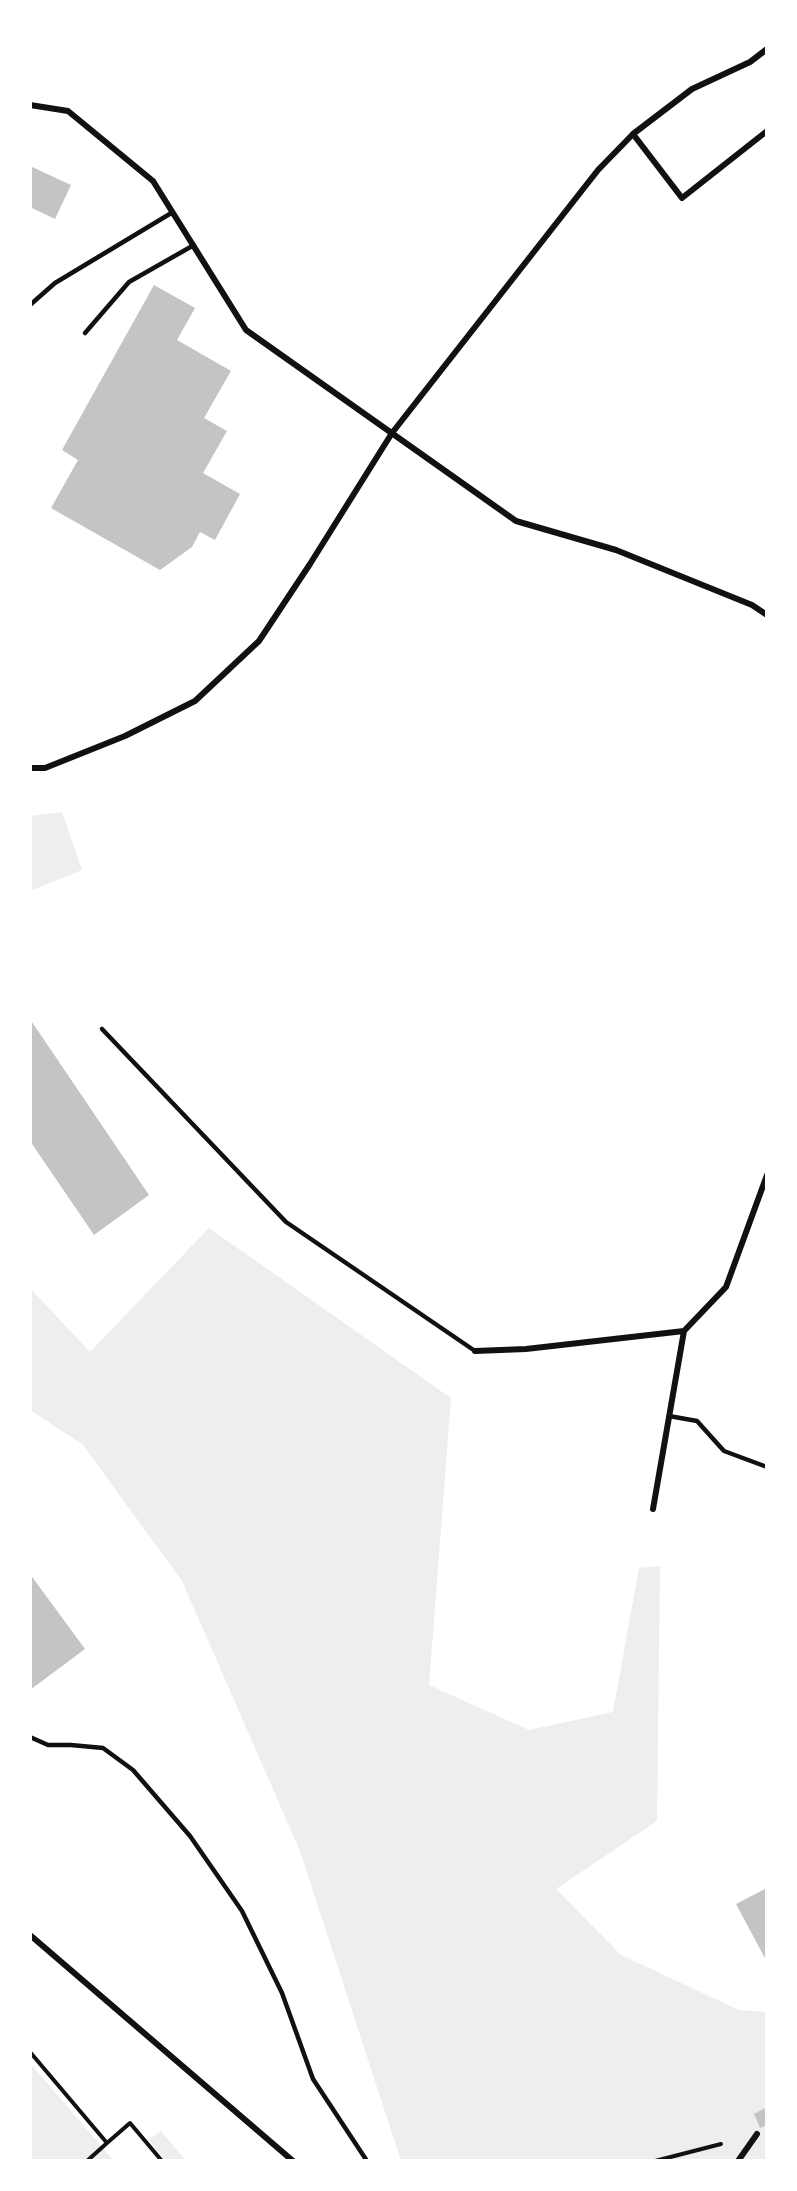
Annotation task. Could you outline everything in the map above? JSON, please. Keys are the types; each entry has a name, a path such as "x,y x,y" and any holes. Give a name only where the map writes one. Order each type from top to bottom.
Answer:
{"street":[{"path":"30,768 45,768 125,736 195,701 259,641 392,433 598,170 633,134 692,89 750,62 767,49"},
{"path":"30,105 68,111 153,181 246,330 516,521 616,550 752,605 767,615"},
{"path":"633,134 682,198 767,131"},
{"path":"653,1509 684,1331 726,1287 767,1175"},
{"path":"475,1351 526,1349 684,1331"},
{"path":"30,1935 292,2161"},
{"path":"738,2161 757,2134"}],"lane":[{"path":"30,305 55,283 173,212"},
{"path":"85,333 129,282 194,245"},
{"path":"102,1029 286,1222 475,1351"},
{"path":"669,1416 697,1421 724,1451 767,1467"},
{"path":"30,1737 48,1745 103,1748 133,1770 190,1836 242,1911 282,1993 313,2079 367,2161"}],"path":[{"path":"30,2052 107,2143"},
{"path":"87,2161 130,2123 162,2161"},
{"path":"655,2161 722,2144"}],"shaded area":[{"path":"62,812 82,870 30,891 30,816"},
{"path":"209,1228 451,1398 429,1685 529,1730 613,1712 639,1568 660,1566 657,1821 556,1889 621,1955 739,2010 767,2012 767,2161 401,2161 300,1851 182,1581 83,1445 30,1410 30,1288 90,1352"},
{"path":"30,2063 114,2161 30,2161"},
{"path":"161,2131 186,2161 166,2161 149,2140"}],"building":[{"path":"30,166 71,185 55,219 30,207"},
{"path":"154,285 195,308 177,340 231,371 204,418 227,431 203,473 240,494 215,540 200,532 192,547 160,570 51,508 78,460 62,450"},
{"path":"30,1019 149,1195 94,1235 30,1141"},
{"path":"30,1574 85,1649 30,1690"},
{"path":"767,1888 767,1962 736,1904"},
{"path":"767,2107 767,2125 760,2128 754,2114"}]}
